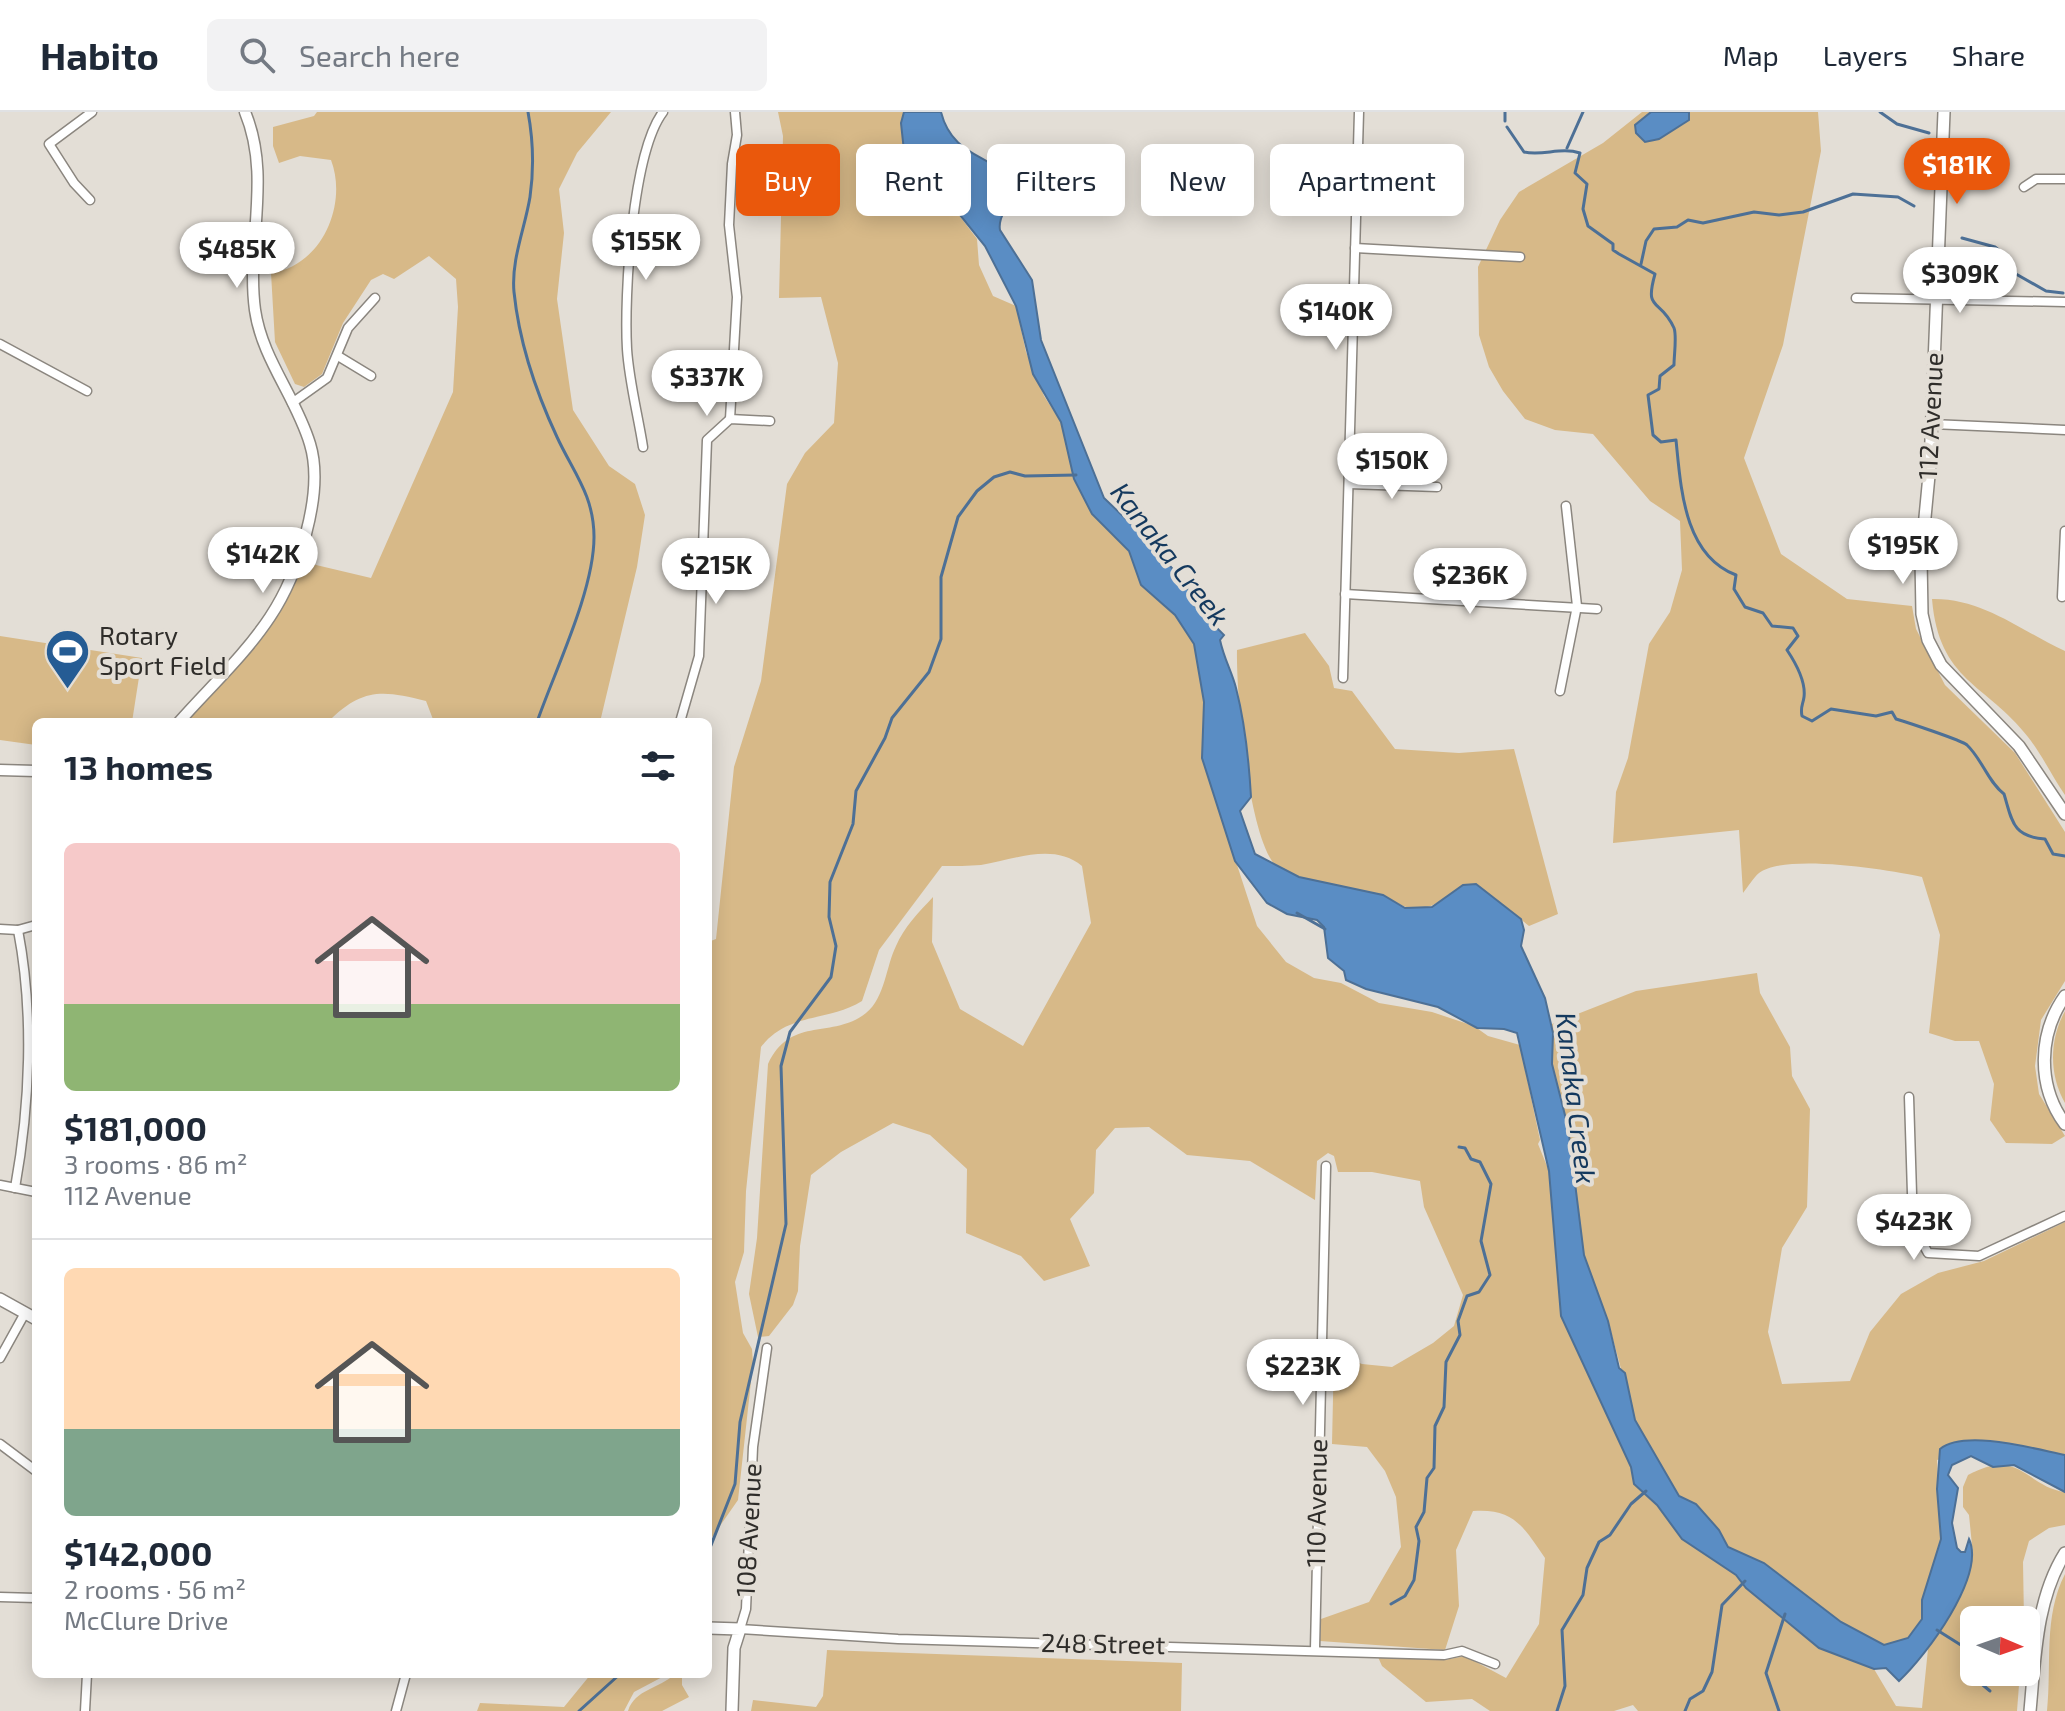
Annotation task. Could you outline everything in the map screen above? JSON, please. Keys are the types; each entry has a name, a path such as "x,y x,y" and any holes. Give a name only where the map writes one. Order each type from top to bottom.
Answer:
{"main road":[{"name":"112 Avenue","path":"1944,112 1932,424 1920,584 1928,640 1950,677 2019,746 2065,814"},
{"path":"2065,996 2050,1023 2045,1072 2050,1100 2065,1124"},
{"path":"0,1299 30,1316"},
{"path":"2030,1711 2044,1603 2065,1553"},
{"name":"248 Street","path":"712,1628 740,1629"},
{"name":"108 Avenue","path":"732,1711 734,1648 740,1629"}],"street":[{"path":"90,200 74,183 49,144 92,112"},
{"path":"182,718 272,614 306,529 314,499 314,463 309,439 266,350 257,318 253,288 259,175 254,140 245,112"},
{"path":"643,447 627,350 633,224 640,175 663,112"},
{"path":"681,718 699,656 707,440 730,419 737,297 729,225 732,164 737,135 735,112"},
{"path":"1343,678 1359,112"},
{"path":"2024,187 2036,179 2065,179"},
{"path":"1355,248 1520,257"},
{"path":"292,403 327,378 356,317 375,298"},
{"path":"1856,298 2065,302"},
{"path":"0,344 87,391"},
{"path":"338,356 371,376"},
{"path":"730,419 770,421"},
{"path":"1932,424 2065,430"},
{"path":"1349,484 1437,487"},
{"path":"1560,691 1577,606 1566,506"},
{"path":"2062,597 2065,531"},
{"path":"1345,594 1597,609"},
{"path":"0,770 32,771"},
{"path":"0,929 18,930 32,926"},
{"path":"15,1188 24,1134 28,984 18,930"},
{"path":"25,1081 32,1081"},
{"path":"1909,1097 1913,1226 1928,1253 1942,1257 1979,1256 2065,1216"},
{"name":"110 Avenue","path":"1315,1649 1326,1166"},
{"path":"0,1185 32,1191"},
{"path":"0,1358 30,1316"},
{"name":"108 Avenue","path":"740,1629 746,1609 753,1447 767,1348"},
{"path":"0,1444 32,1468"},
{"path":"0,1597 32,1598"},
{"name":"248 Street","path":"740,1629 898,1639 1444,1655 1462,1651 1495,1664"},
{"path":"85,1711 87,1678"},
{"path":"396,1711 405,1678"}],"shaded area":[{"path":"317,112 611,112 577,153 559,189 564,233 557,299 573,410 609,466 635,484 645,515 637,567 601,718 432,718 426,701 385,694 351,703 332,718 183,718 267,622 295,560 371,578 453,392 458,307 456,279 429,256 394,279 383,274 371,280 343,323 322,374 304,387 295,384 275,342 271,273 289,268 317,246 333,213 335,177 331,160 300,156 279,163 273,146 273,127 314,116"},
{"path":"778,112 904,112 901,123 906,144 856,144 856,216 960,216 977,239 979,265 993,296 1016,306 1026,352 1044,396 1061,422 1074,479 1092,513 1129,552 1141,585 1175,615 1194,644 1204,702 1202,758 1257,926 1286,962 1314,978 1341,983 1379,1003 1432,1012 1474,1026 1488,1036 1520,1045 1540,1140 1538,1144 1549,1171 1561,1316 1631,1467 1634,1484 1657,1505 1682,1539 1736,1575 1746,1588 1819,1648 1874,1669 1896,1706 1922,1708 1928,1649 1952,1611 1973,1555 1969,1515 1963,1507 1963,1487 1968,1475 1985,1467 2011,1466 2040,1483 2065,1492 2065,1525 2049,1528 2029,1541 2023,1562 2024,1606 1960,1606 1960,1686 2019,1686 2017,1711 1638,1711 1633,1705 1614,1711 1490,1711 1472,1699 1426,1702 1382,1666 1378,1657 1445,1660 1465,1656 1506,1678 1539,1624 1545,1558 1517,1522 1487,1511 1473,1511 1456,1550 1459,1606 1445,1650 1320,1641 1321,1619 1369,1602 1401,1547 1396,1497 1385,1471 1367,1447 1332,1444 1334,1353 1362,1364 1392,1367 1433,1343 1454,1326 1463,1295 1424,1207 1420,1181 1372,1172 1338,1172 1334,1156 1328,1153 1317,1161 1315,1200 1250,1161 1187,1155 1149,1127 1115,1128 1096,1150 1094,1193 1070,1219 1090,1266 1044,1281 1021,1256 966,1233 967,1169 930,1135 893,1123 841,1152 811,1175 800,1246 798,1291 793,1305 769,1336 758,1337 749,1294 757,1238 768,1064 777,1049 800,1033 840,1025 866,1013 877,999 899,939 933,897 932,942 960,1009 1023,1046 1091,923 1082,866 1058,855 1033,855 981,865 942,866 879,950 862,1001 849,1008 783,1028 761,1047 746,1191 744,1252 735,1282 743,1333 752,1349 753,1363 738,1500 712,1537 712,940 716,939 734,767 761,681 787,484 805,453 834,423 838,363 821,297 779,298 781,216 840,216 840,144 783,144"},
{"path":"1642,112 1818,112 1821,151 1783,345 1744,458 1781,554 1847,599 1912,606 1916,629 1945,685 2015,753 2065,832 2065,981 2041,1020 2035,1066 2039,1094 2065,1136 2052,1144 2006,1143 1990,1120 1994,1084 1979,1041 1955,1041 1929,1033 1940,935 1922,877 1838,865 1791,864 1759,873 1743,893 1739,830 1613,843 1616,792 1628,758 1649,644 1670,612 1682,570 1680,521 1650,501 1593,434 1555,430 1525,419 1489,367 1479,335 1478,267 1500,220 1519,192 1603,143"},
{"path":"1932,599 1951,600 1985,610 2065,651 2065,795 2028,737 1954,665 1936,627"},
{"path":"1305,633 1329,666 1334,688 1352,691 1395,749 1459,753 1514,749 1558,914 1529,926 1476,884 1417,909 1383,896 1299,879 1278,868 1268,853 1252,799 1242,730 1237,650"},
{"name":"Rotary Sport Field","path":"0,636 142,658 133,718 32,718 32,744 0,740"},
{"path":"1757,973 1760,993 1790,1047 1792,1076 1810,1109 1807,1207 1782,1248 1768,1332 1782,1384 1850,1381 1870,1332 1901,1294 1938,1273 1984,1261 2065,1222 2065,1455 1995,1442 1937,1460 1941,1539 1922,1600 1922,1619 1908,1638 1893,1645 1884,1645 1841,1622 1764,1563 1728,1547 1719,1530 1696,1504 1679,1496 1635,1420 1608,1321 1584,1255 1568,1131 1575,1126 1564,1116 1552,1064 1552,1024 1636,991"},
{"path":"2065,1011 2065,1103 2056,1081 2053,1057 2056,1034"},
{"path":"2065,1574 2065,1711 2047,1711 2051,1624 2058,1590"},
{"path":"827,1650 1182,1663 1181,1711 751,1711 753,1700 816,1707 823,1696"},
{"path":"588,1678 660,1678 634,1692 624,1711 477,1711 480,1703 564,1707"},
{"path":"682,1678 682,1685 689,1697 662,1711 628,1711 636,1698 669,1679"}],"water":[{"path":"904,112 941,112 947,128 961,144 903,144 901,123"},
{"path":"1651,112 1689,112 1689,120 1659,139 1645,142 1636,133 1635,125"},
{"path":"971,152 987,161 987,216 1002,216 1000,230 1032,280 1041,340 1104,498 1151,543 1186,585 1193,604 1224,635 1220,640 1239,701 1249,770 1251,797 1240,811 1255,854 1299,877 1383,895 1405,908 1432,907 1463,885 1476,884 1521,919 1524,930 1521,946 1545,998 1553,1033 1552,1064 1568,1127 1584,1255 1608,1321 1619,1368 1625,1373 1635,1420 1679,1496 1696,1504 1719,1530 1728,1547 1764,1563 1841,1622 1884,1645 1908,1638 1922,1619 1922,1600 1941,1539 1937,1489 1940,1449 1951,1443 1983,1441 2065,1455 2065,1492 2014,1465 1993,1467 1971,1456 1952,1465 1948,1475 1958,1488 1952,1523 1957,1548 1961,1552 1965,1552 1969,1539 1972,1555 1969,1573 1961,1594 1937,1635 1899,1681 1886,1668 1874,1669 1819,1648 1746,1588 1736,1575 1682,1539 1657,1505 1634,1484 1631,1467 1561,1316 1549,1171 1517,1033 1477,1028 1438,1007 1366,989 1346,980 1344,971 1328,958 1324,927 1317,920 1287,914 1267,903 1235,861 1202,758 1204,702 1194,644 1175,615 1141,585 1129,551 1092,514 1074,479 1061,422 1033,374 1016,306 985,246 961,216 971,216"}],"waterway":[{"path":"528,112 532,176 515,268 516,310 524,348 542,402 587,496 594,537 581,606 539,718"},
{"path":"1505,112 1505,121"},
{"path":"1567,148 1583,112"},
{"path":"1880,112 1897,124 1929,133"},
{"path":"1507,127 1524,152 1580,153 1575,173 1587,184 1583,209 1588,226 1613,244 1613,250 1655,274 1652,300 1669,318 1675,341 1674,365 1660,376 1659,389 1648,395 1653,435 1661,442 1676,440 1683,499 1695,536 1705,552 1736,575 1734,589 1745,607 1763,613 1772,626 1793,628 1798,636 1787,650 1803,685 1802,716 1812,721 1831,709 1876,716 1892,712 1896,719 1967,745 2004,794 2015,826 2026,835 2045,839 2053,854 2065,856"},
{"path":"1641,264 1646,241 1654,229 1677,227 1688,220 1703,223 1754,212 1779,215 1803,212 1853,194 1898,197 1914,206"},
{"path":"1962,238 1995,247 2007,257 2016,274 2046,291 2063,293"},
{"path":"712,1543 735,1484 740,1422 786,1224 781,1066 790,1032 831,977 836,946 829,917 830,882 853,824 856,791 885,738 892,718 929,672 941,639 941,577 958,517 977,491 994,477 1010,472 1025,476 1076,475"},
{"name":"Kanaka Creek","path":"1297,913 1325,929"},
{"path":"1391,1604 1405,1596 1414,1580 1419,1541 1416,1527 1424,1512 1427,1478 1434,1468 1435,1426 1444,1407 1446,1362 1460,1335 1458,1321 1467,1296 1479,1292 1490,1275 1481,1241 1491,1184 1480,1162 1471,1159 1465,1148 1459,1147"},
{"path":"1557,1711 1565,1686 1562,1630 1583,1595 1587,1568 1599,1542 1610,1535 1631,1504 1646,1491"},
{"path":"1685,1711 1690,1699 1703,1691 1712,1672 1722,1605 1745,1581"},
{"path":"1779,1711 1766,1673 1785,1614"},
{"path":"1937,1630 1964,1647 1972,1676 1990,1691"},
{"path":"579,1711 616,1678"}],"place":[{"name":"Rotary Sport Field","path":"68,690"}]}
